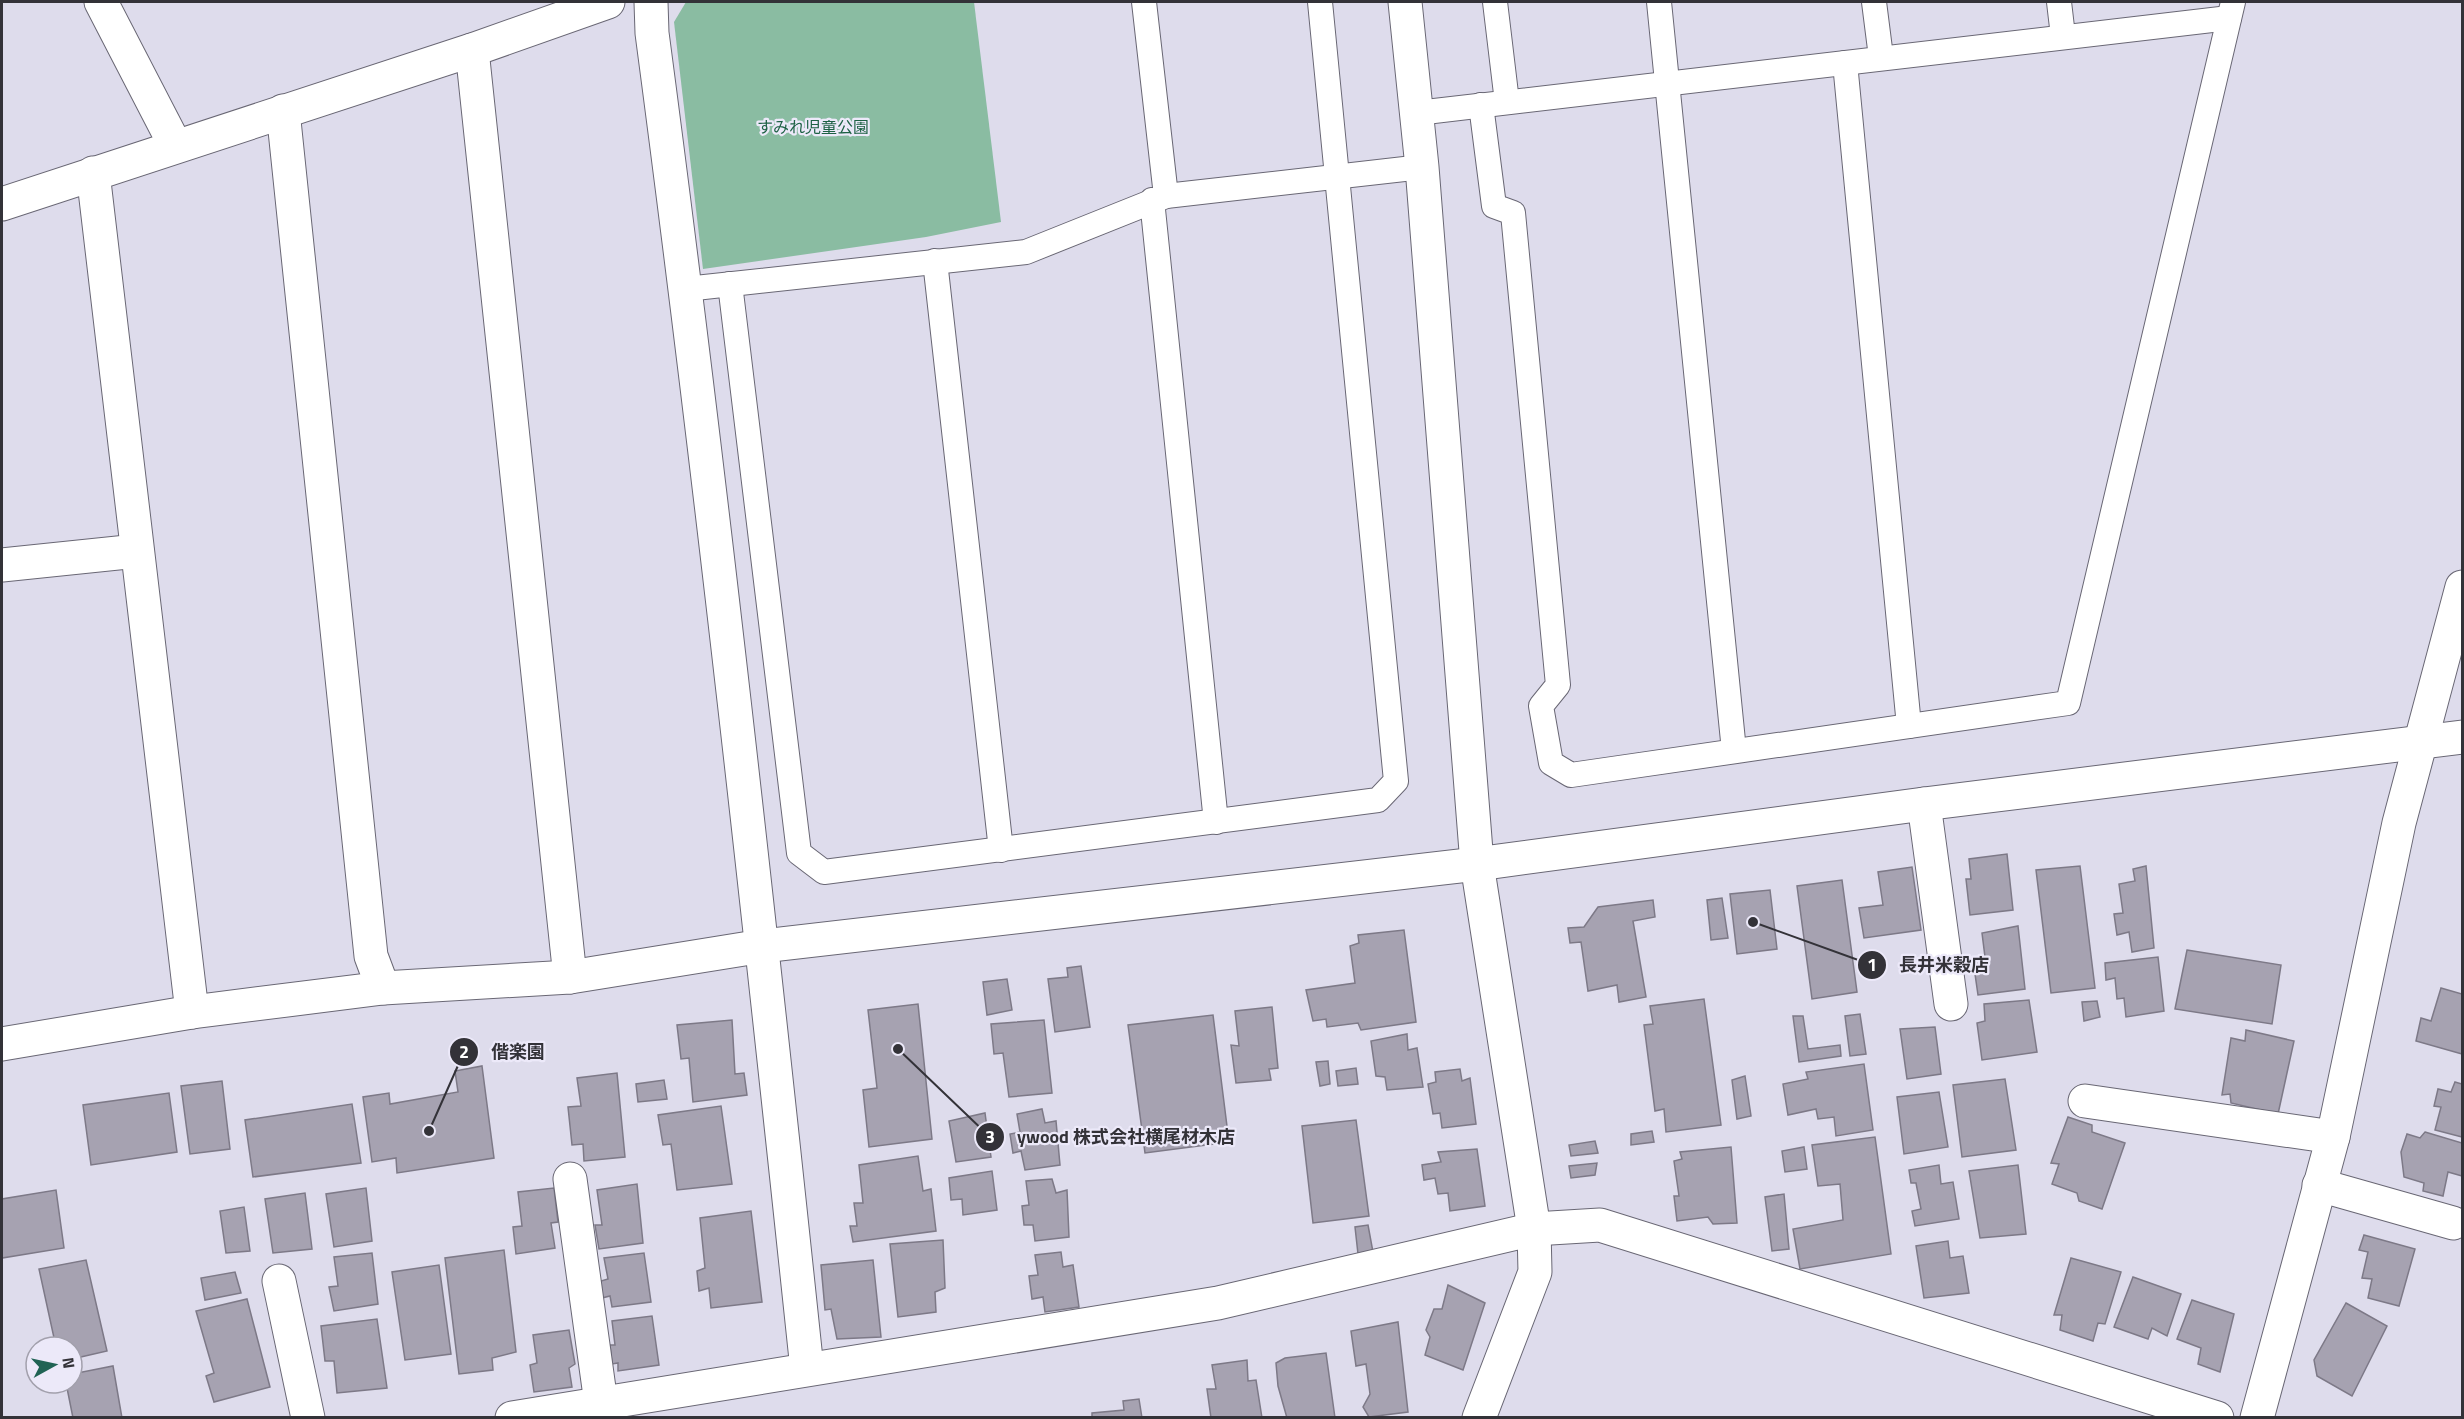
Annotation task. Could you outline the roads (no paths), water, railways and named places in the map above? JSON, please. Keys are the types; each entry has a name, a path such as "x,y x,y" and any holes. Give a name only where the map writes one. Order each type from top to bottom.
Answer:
{"street":[{"path":"101,2 175,145"},
{"path":"2,204 175,145 472,50 608,2"},
{"path":"651,2 652,33 686,289 762,946 807,1369"},
{"path":"1405,2 1422,167 1477,864 1534,1229 1536,1272 1479,1418"},
{"path":"472,50 570,977"},
{"path":"283,111 370,944 383,988"},
{"path":"93,172 192,1012"},
{"path":"2,565 137,551"},
{"path":"2257,1418 2333,1137 2399,823 2463,588"},
{"path":"2,1044 192,1012 383,988 570,977 762,946 1477,864 1924,804 2463,737"},
{"path":"1924,804 1951,1004"},
{"path":"2085,1101 2333,1137"},
{"path":"570,1179 601,1403"},
{"path":"2319,1185 2453,1223"},
{"path":"512,1418 1218,1304 1534,1229 1600,1225 2217,1418"},
{"path":"279,1281 308,1418"}],"lane":[{"path":"1144,2 1159,198 1216,822"},
{"path":"730,284 799,853 824,872 1378,800 1396,781 1320,2"},
{"path":"1494,2 1507,102"},
{"path":"1659,2 1734,751"},
{"path":"1874,2 1881,57"},
{"path":"2060,2 2063,36"},
{"path":"1417,113 1481,105 1845,63 2063,36 2231,10 2068,703 1570,775 1551,763 1541,706 1558,685 1513,213 1494,206 1481,105"},
{"path":"1845,63 1909,726"},
{"path":"686,289 1026,252 1159,198 1337,175 1422,167"},
{"path":"935,261 1001,850"}],"place":[{"name":"長井米穀店","path":"1753,922"},
{"name":"ywood 株式会社横尾材木店","path":"898,1049"},
{"name":"偕楽園","path":"429,1131"}],"park label":[{"name":"すみれ児童公園","path":"813,127"}]}
